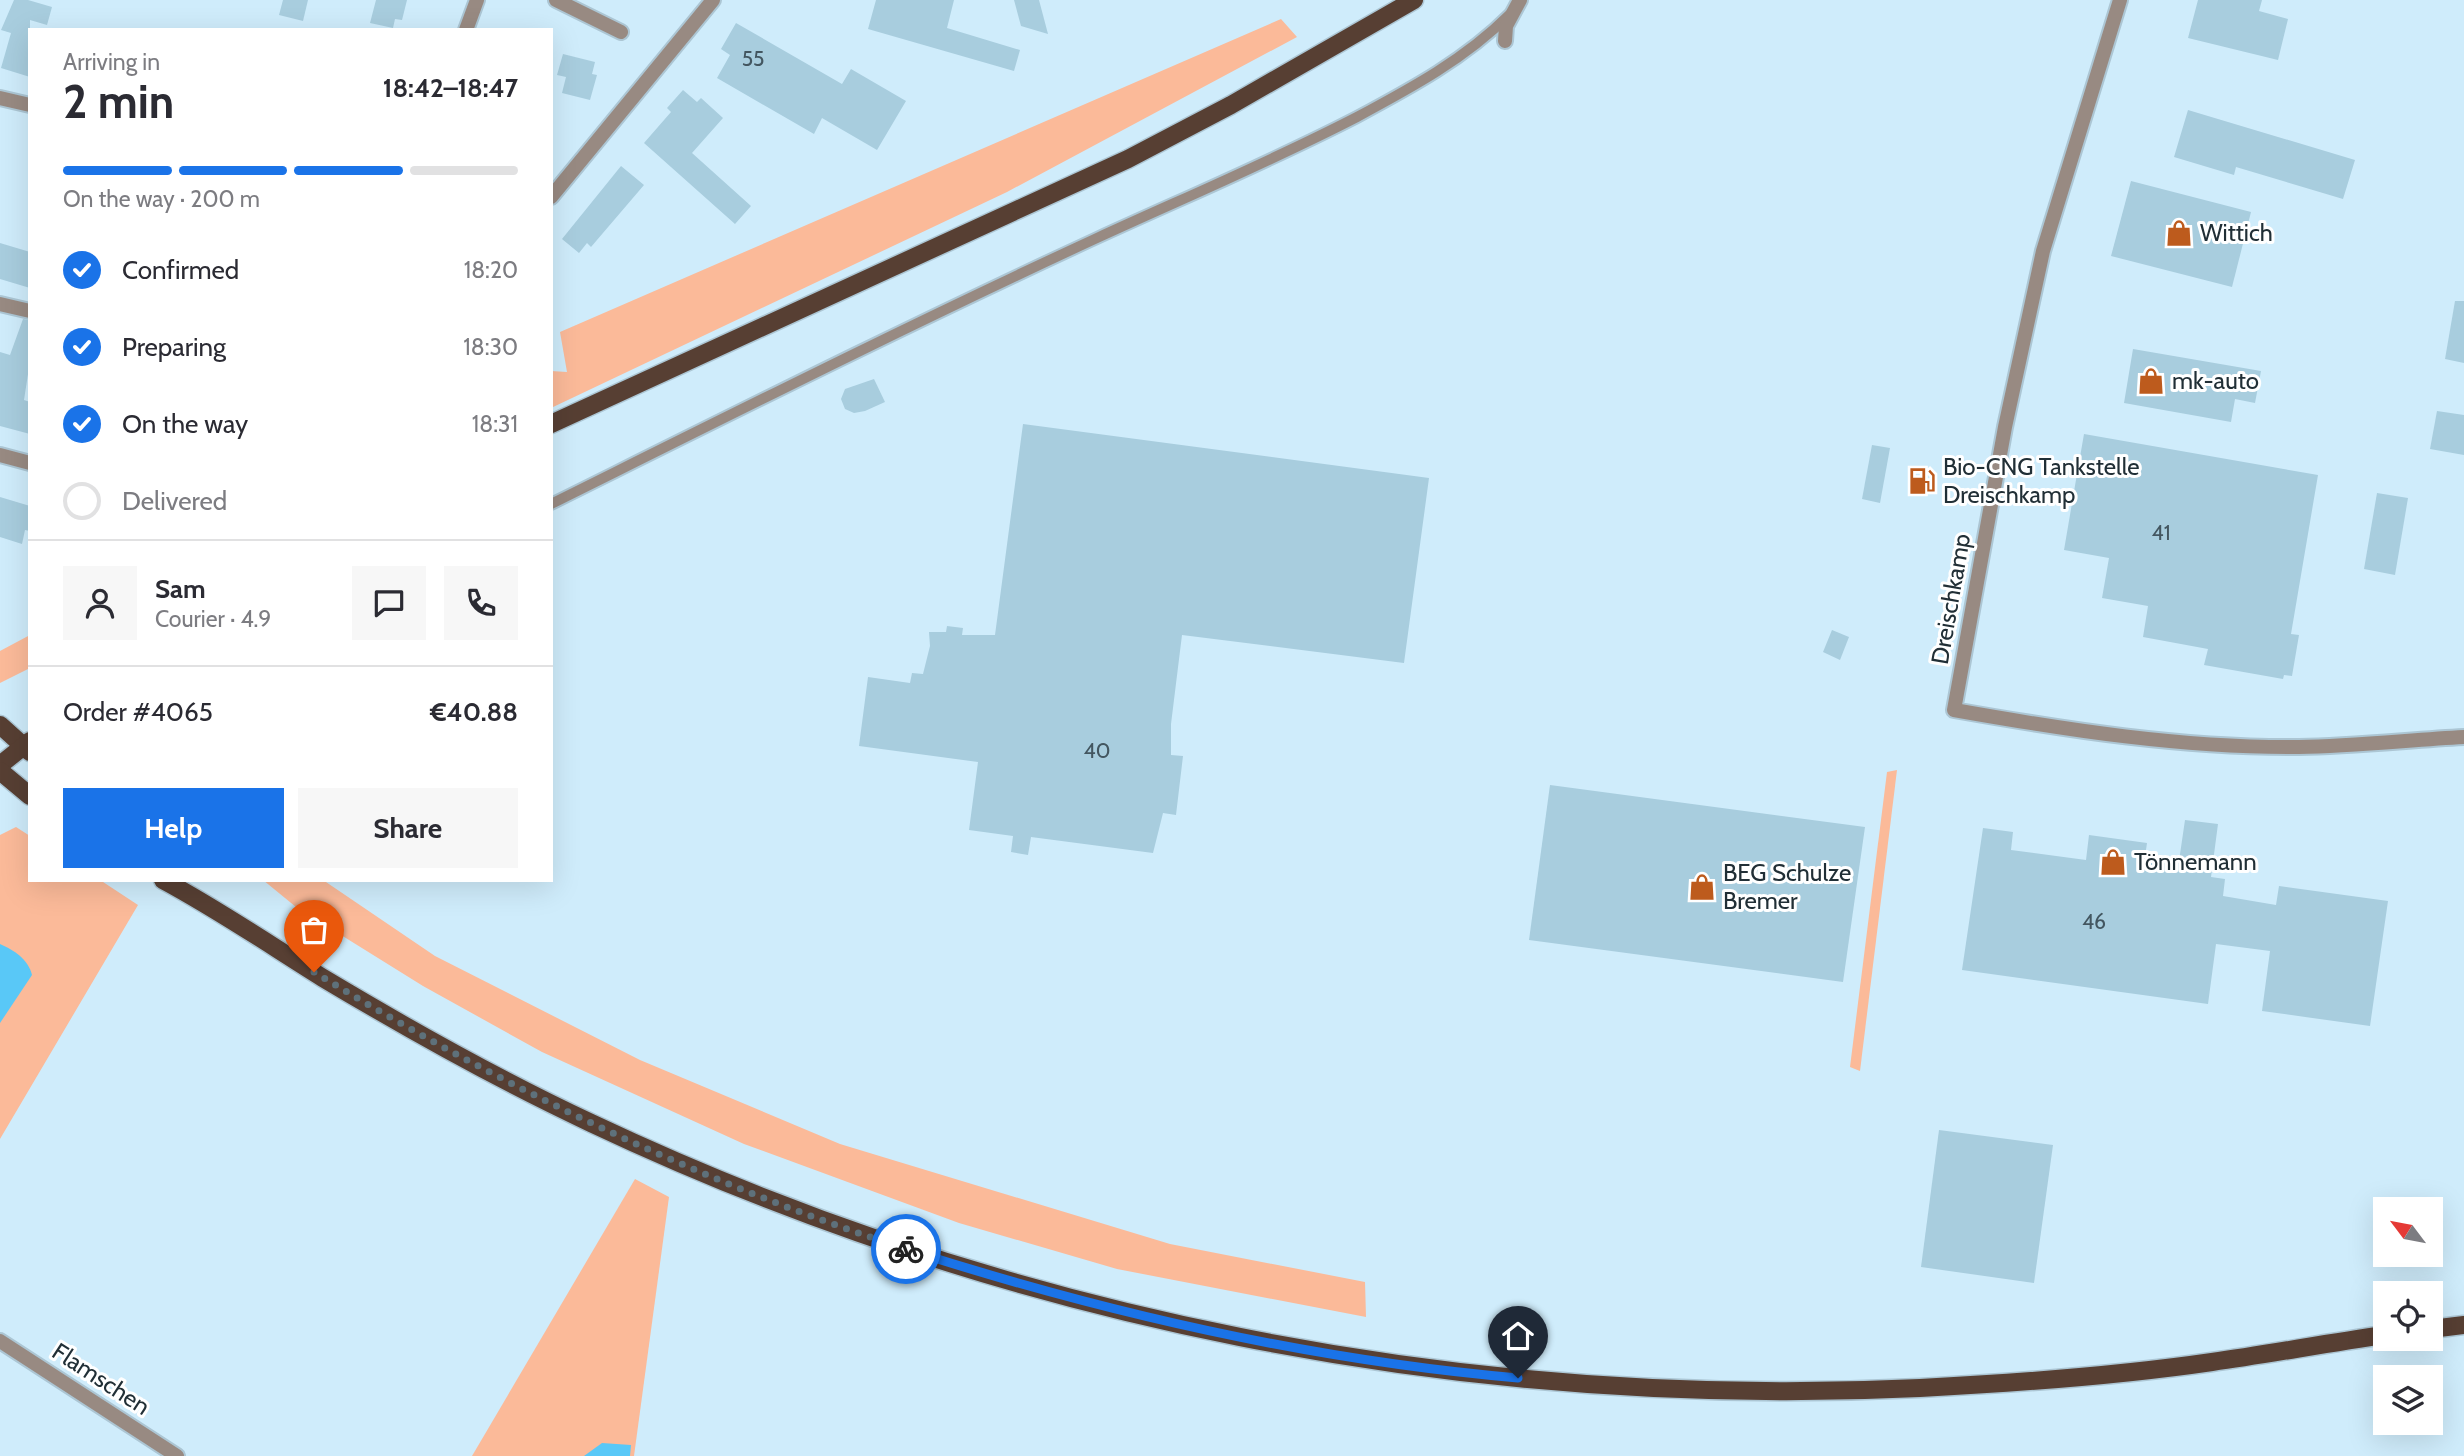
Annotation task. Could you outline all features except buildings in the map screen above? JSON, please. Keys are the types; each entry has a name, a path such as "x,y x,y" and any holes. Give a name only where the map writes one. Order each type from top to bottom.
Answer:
{"main road":[{"path":"553,423 1128,159 1265,86 1414,0"},
{"path":"0,725 27,747 0,765"},
{"path":"0,771 28,794"},
{"path":"167,882 331,983 459,1056 591,1123 705,1173 809,1215 979,1273 1213,1332 1391,1363 1497,1376 1618,1386 1766,1391 1921,1388 2048,1379 2212,1362 2373,1337"},
{"path":"178,882 194,897"},
{"path":"2443,1328 2464,1325"}],"street":[{"path":"467,28 477,0"},
{"path":"556,0 621,32"},
{"path":"553,195 713,0"},
{"path":"1506,41 1506,26 1520,0"},
{"name":"Dreischkamp","path":"2120,0 2043,251 2005,427 1954,710 2106,734 2256,747 2301,747 2464,737"},
{"path":"0,98 28,105"},
{"path":"0,304 28,310"},
{"path":"0,455 28,462"},
{"name":"Flamschen","path":"0,1341 177,1456"}],"lane":[{"path":"553,503 839,361 1096,239 1296,149 1434,74 1490,34 1511,13"}],"shaded area":[{"path":"1281,19 1297,37 1007,192 553,407 553,371 567,372 560,332"},
{"path":"28,636 28,669 0,683 0,651"},
{"path":"1897,770 1860,1071 1850,1067 1887,772"},
{"path":"16,827 28,835 28,882 103,882 138,905 0,1139 0,835"},
{"path":"265,882 326,882 435,956 640,1060 840,1144 1170,1244 1365,1282 1366,1317 1117,1269 959,1223 744,1144 542,1052 423,986 296,907"},
{"path":"635,1179 669,1197 634,1456 472,1456"}],"water":[{"path":"0,944 20,956 32,975 0,1023"},
{"path":"602,1443 631,1445 630,1456 584,1456"}],"way so far":[{"path":"314,972 459,1056 591,1123 730,1184 906,1249"}],"place":[{"name":"Wittich","path":"2179,233"},
{"name":"mk-auto","path":"2151,381"},
{"name":"Bio-CNG Tankstelle Dreischkamp","path":"1922,481"},
{"name":"Tönnemann","path":"2113,862"},
{"name":"BEG Schulze Bremer","path":"1702,887"}],"route":[{"path":"906,1249 979,1273 1096,1305 1213,1332 1391,1363 1518,1378"}]}
